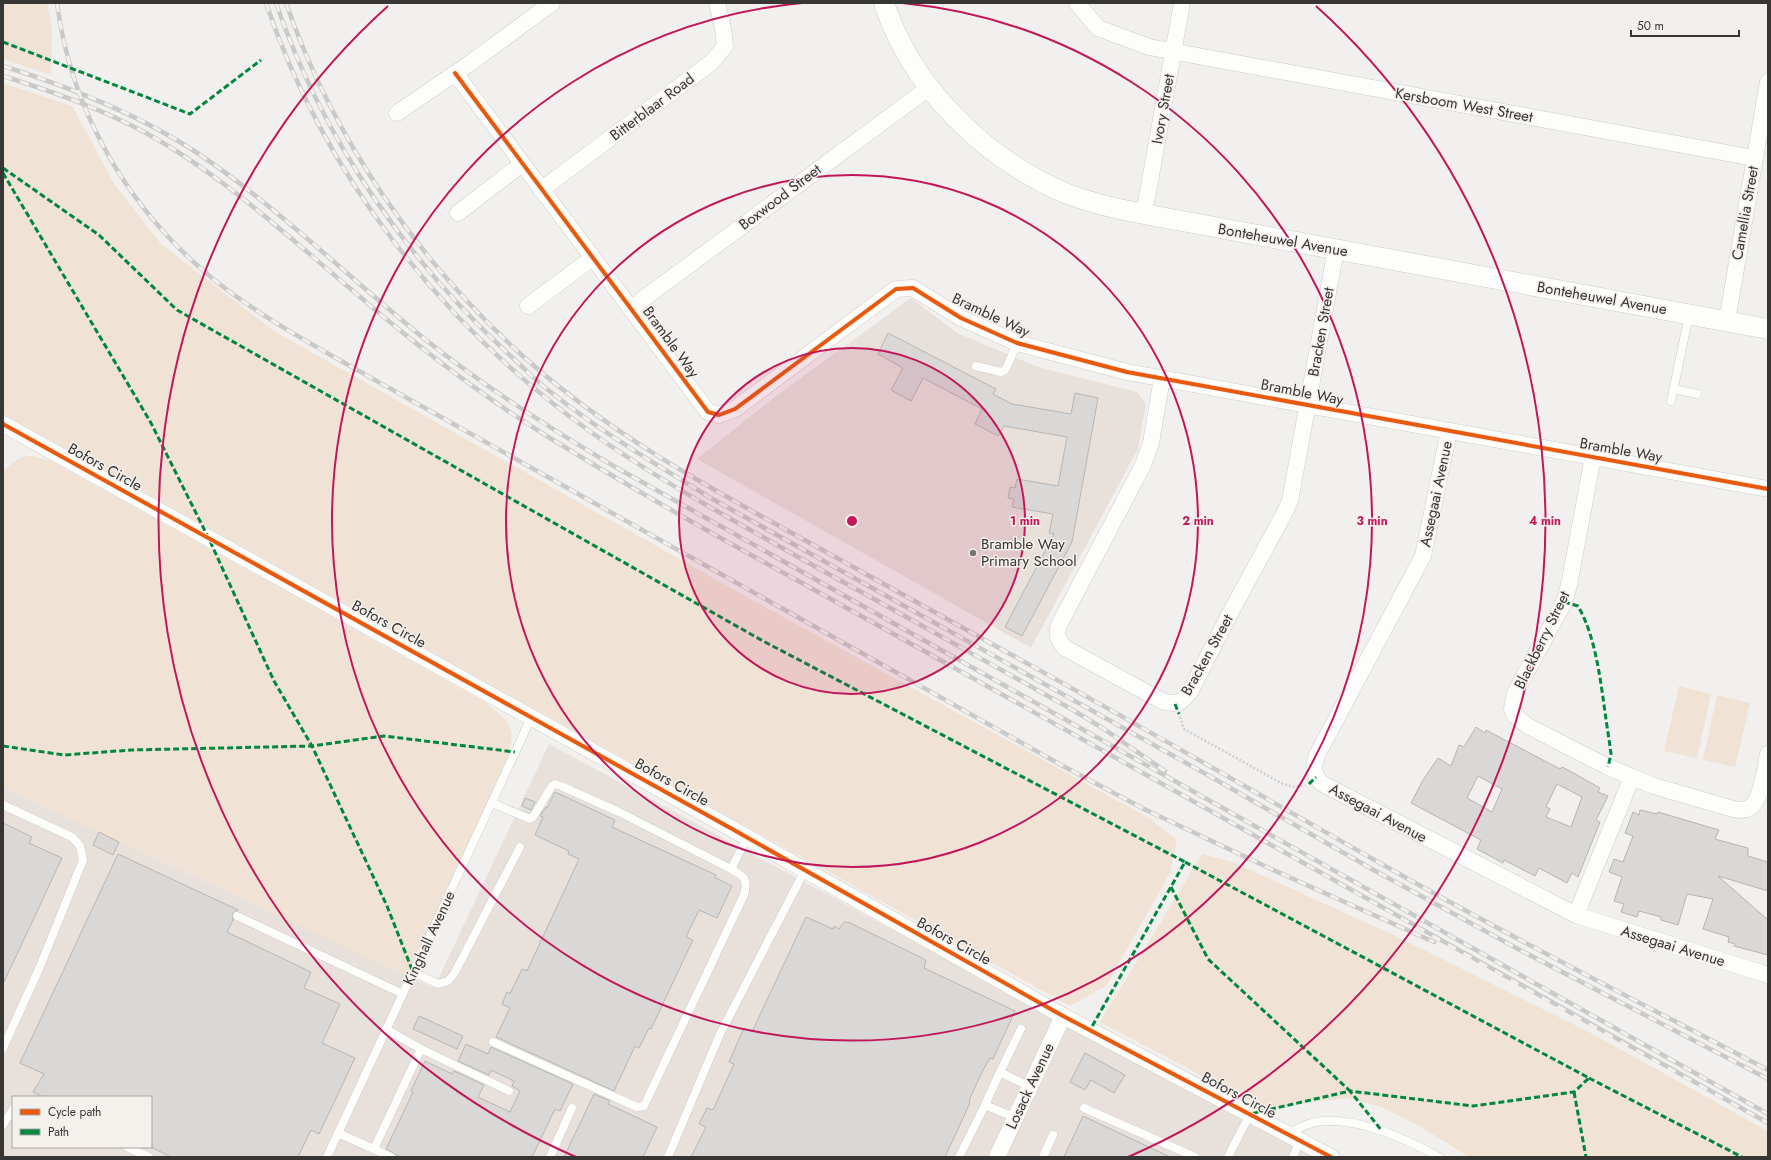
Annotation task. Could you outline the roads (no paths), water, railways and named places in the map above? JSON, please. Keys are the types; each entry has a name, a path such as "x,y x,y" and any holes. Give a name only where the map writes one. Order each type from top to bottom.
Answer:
{"street":[{"path":"397,113 552,3"},
{"name":"Bitterblaar Road","path":"541,190 712,62 724,46 723,28 717,3"},
{"name":"Bonteheuwel Avenue","path":"884,3 896,31 910,57 930,87 962,124 982,142 1013,165 1037,179 1085,200 1144,214 1768,329"},
{"name":"Kersboom West Street","path":"1077,3 1098,28 1149,47 1754,158"},
{"name":"Ivory Street","path":"1144,214 1182,3"},
{"name":"Bramble Way","path":"455,73 592,258 632,308 708,412 719,415 735,409 896,289 913,288 961,318 1017,343 1127,372 1449,432 1768,489"},
{"name":"Camellia Street","path":"1727,321 1768,82"},
{"name":"Boxwood Street","path":"632,308 930,87"},
{"path":"458,213 522,164"},
{"name":"Bracken Street","path":"1162,378 1150,443 1143,465 1060,623 1057,630 1057,635 1059,642 1065,648 1162,701 1175,704 1182,701 1190,692 1290,501 1336,249"},
{"path":"528,306 592,258"},
{"name":"Bofors Circle","path":"4,428 805,870 1063,1016 1331,1157"},
{"name":"Assegaai Avenue","path":"1449,432 1423,556 1317,755 1314,764 1316,777 1321,783 1576,915 1768,975"},
{"name":"Blackberry Street","path":"1593,457 1569,585 1564,602 1515,693 1512,708 1515,716 1528,726 1632,778 1733,809 1743,810 1750,807 1755,802 1758,796 1768,754"},
{"path":"1576,915 1632,778"},
{"name":"Losack Avenue","path":"998,1157 1063,1016"}],"lane":[{"path":"1671,401 1689,314"},
{"path":"976,366 1002,372 1006,369 1017,343"},
{"path":"1674,389 1697,394"},
{"name":"Kinghall Avenue","path":"327,1157 531,718"},
{"path":"492,803 530,819 533,817 552,786 554,784 561,786 619,812 732,869 743,876 746,880 744,895 644,1106 637,1107 493,1042"},
{"path":"3,805 72,837 80,846 83,860 39,969 3,1048"},
{"path":"732,869 747,838"},
{"path":"413,972 438,984 448,981 454,974 520,847"},
{"path":"668,1157 720,1034 805,870"},
{"path":"237,916 403,994"},
{"path":"386,1029 421,1049 509,1091"},
{"path":"959,1157 1021,1029"},
{"path":"374,1149 421,1049"},
{"path":"1000,1072 1030,1087"},
{"path":"985,1104 1016,1118"},
{"path":"550,1157 572,1108"},
{"path":"1084,1108 1195,1157"},
{"path":"3,1124 12,1110"},
{"path":"1228,1157 1250,1114"},
{"path":"1292,1157 1294,1137 1301,1126 1322,1121 1352,1123 1382,1131 1415,1144 1439,1157"},
{"path":"338,1133 391,1157"},
{"path":"1043,1157 1053,1135"},
{"path":"129,1148 149,1157"}],"railway":[{"path":"57,3 64,43 75,82 90,119 108,155 130,189 154,221 182,251 212,278 241,300 287,330 334,357 1063,766 1144,809 1269,868 1434,942"},
{"path":"266,3 290,66 320,127 355,186 394,241 437,294 484,343 534,388 588,430 671,485 1073,710 1104,729 1165,771"},
{"path":"276,3 295,53 318,102 344,150 372,196 404,240 438,282 475,321 537,381 590,421 709,497 1213,778 1370,868 1518,949 1768,1079"},
{"path":"286,3 305,53 328,102 354,149 383,195 415,239 449,281 485,320 524,357 586,408 652,452 720,493 1102,705 1469,912 1568,966 1768,1070"},
{"path":"3,66 102,102 150,125 196,152 226,173 285,219 397,316 449,358 519,407 617,468 1768,1114"},
{"path":"3,76 86,105 146,133 190,160 261,213 444,365 517,417 606,472 736,547 1768,1123"}],"place":[{"name":"Bramble Way Primary School","path":"973,553"}]}
